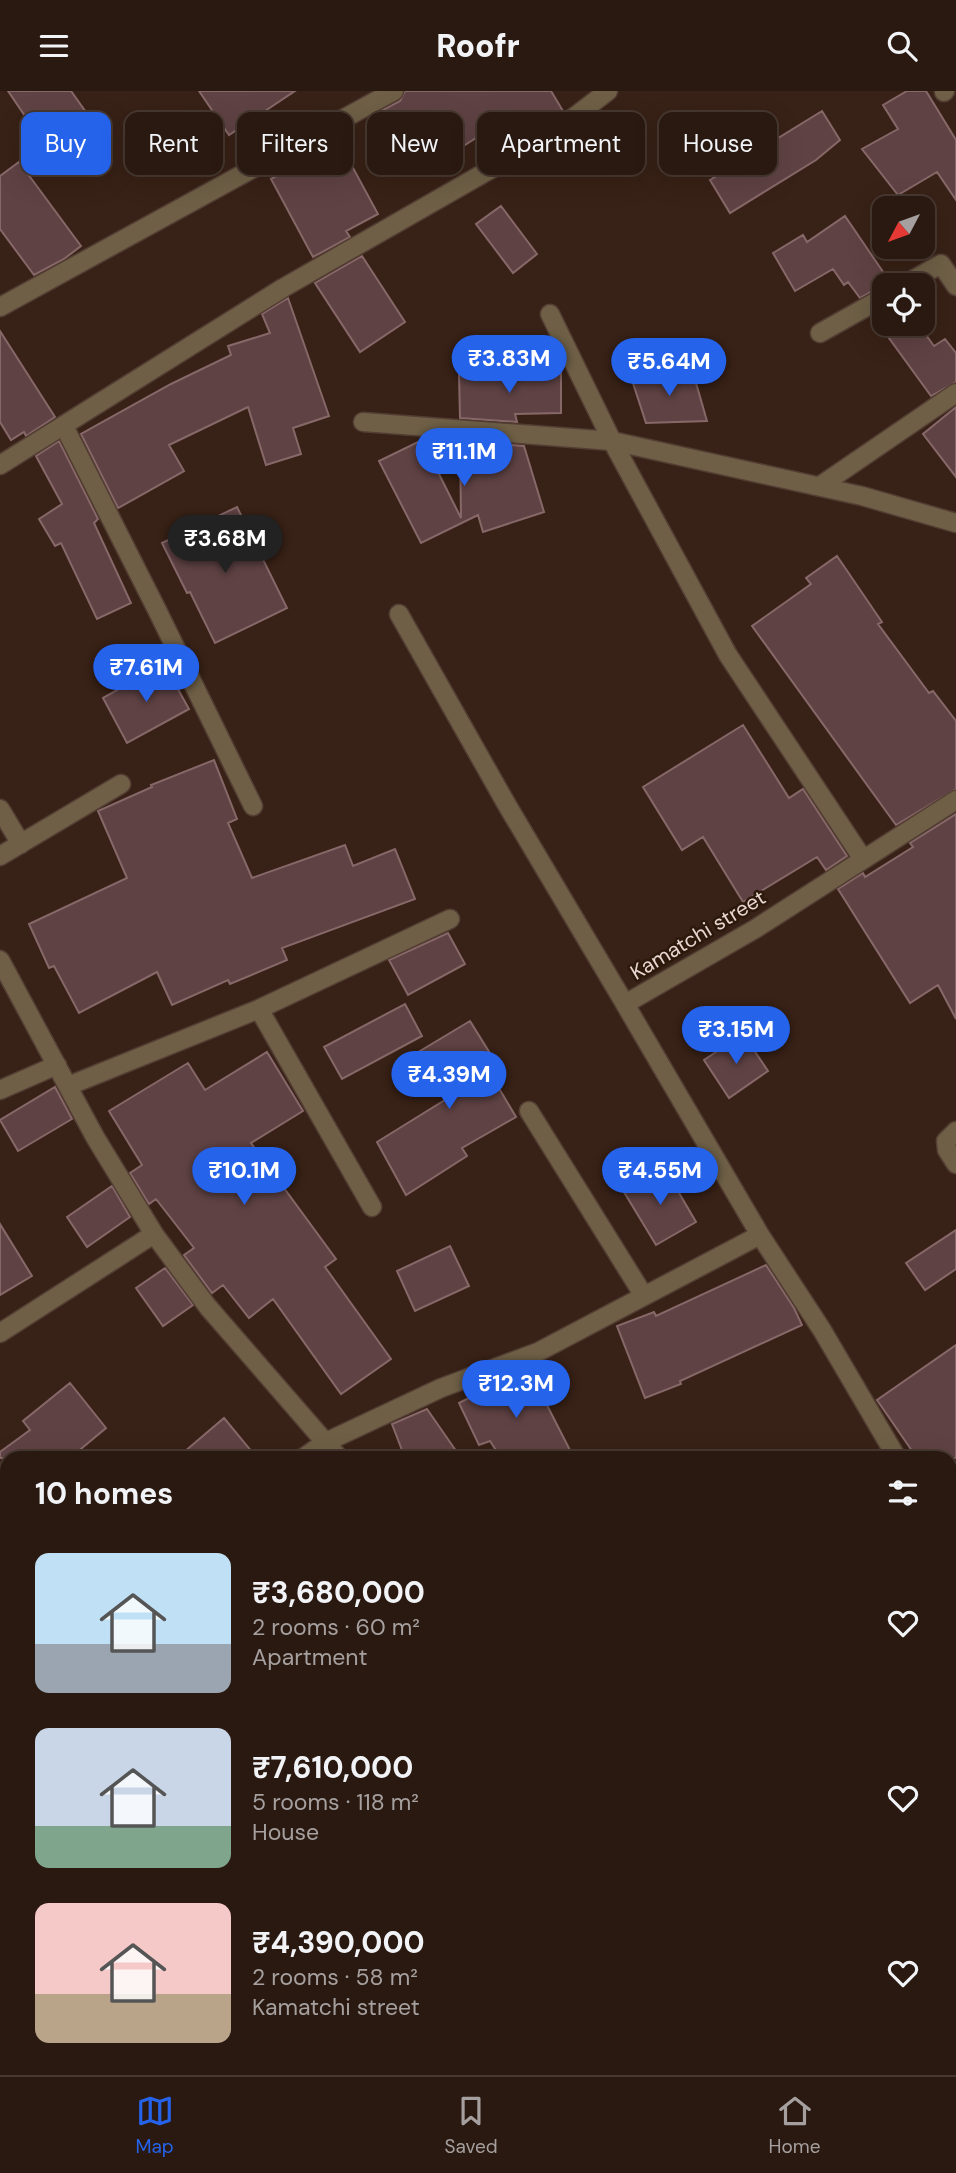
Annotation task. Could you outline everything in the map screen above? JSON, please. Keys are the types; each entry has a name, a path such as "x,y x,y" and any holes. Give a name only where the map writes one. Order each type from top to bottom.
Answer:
{"street":[{"path":"0,307 394,91"},
{"path":"0,465 284,288 552,134 608,91"},
{"path":"925,273 941,264 956,285"},
{"path":"820,333 872,304"},
{"path":"550,314 612,441 728,655 863,859"},
{"path":"820,486 956,393"},
{"path":"363,422 612,441 820,486 956,523"},
{"path":"64,426 253,806"},
{"path":"399,614 507,805 625,1004"},
{"path":"0,856 121,784"},
{"name":"Kamatchi street","path":"893,1451 822,1330 760,1235 625,1004 755,929 956,800"},
{"path":"0,809 20,844"},
{"path":"68,1086 259,1009 450,919"},
{"path":"0,960 95,1136 154,1234 208,1307 332,1451"},
{"path":"259,1009 372,1207"},
{"path":"0,1090 57,1065"},
{"path":"529,1111 644,1296"},
{"path":"956,1131 946,1141 947,1150 956,1164"},
{"path":"0,1333 154,1234"},
{"path":"313,1451 324,1443 441,1388 538,1352 760,1235"}],"building":[{"path":"8,91 71,91 86,112 22,112"},
{"path":"199,91 295,91 264,112 237,112 237,130 229,135 223,126 223,112 213,112"},
{"path":"405,91 551,91 563,111 477,112 477,137 463,146 463,112 379,112 400,101"},
{"path":"907,91 926,91 956,140 956,200 937,172 898,195 862,149 898,129 883,105"},
{"path":"822,111 840,140 816,160 730,213 710,180 718,175 777,175 777,139"},
{"path":"19,162 21,175 29,175 81,246 64,259 34,275 0,229 0,176"},
{"path":"353,168 378,214 346,231 350,237 313,257 271,179 278,175 353,175"},
{"path":"501,206 537,254 513,273 476,224"},
{"path":"845,216 884,273 872,273 872,291 860,298 848,282 844,285 833,269 795,291 773,253 803,235 807,242"},
{"path":"362,256 405,322 360,352 315,283"},
{"path":"288,298 329,416 293,428 301,454 266,465 248,407 169,445 184,471 118,508 81,434 171,384 231,355 228,346 270,333 262,314"},
{"path":"0,331 55,417 26,436 24,432 11,440 0,422"},
{"path":"888,336 927,336 934,346 945,339 956,353 956,382 931,396"},
{"path":"561,373 561,413 515,414 517,422 460,418 459,374"},
{"path":"630,374 694,376 707,421 646,423"},
{"path":"956,407 956,477 923,434"},
{"path":"422,440 461,518 460,441 524,446 544,512 483,532 478,515 421,543 379,461"},
{"path":"59,441 98,519 94,523 131,603 97,619 61,543 55,546 39,519 62,504 36,456"},
{"path":"237,507 287,608 215,643 162,543"},
{"path":"837,556 882,622 878,624 929,693 933,691 956,721 956,789 896,825 752,626 811,584 806,578"},
{"path":"164,664 189,709 127,743 103,698"},
{"path":"743,725 789,798 803,789 847,856 826,870 817,857 743,902 703,837 682,850 643,787"},
{"path":"214,760 237,819 228,823 252,878 345,845 353,866 395,849 415,899 282,948 287,960 230,984 228,980 172,1005 157,972 79,1013 54,966 49,968 29,924 127,878 98,811 152,787 151,785"},
{"path":"956,814 956,1019 938,985 910,1003 838,889 863,873 865,877 913,847 910,843"},
{"path":"448,933 465,964 408,995 389,960"},
{"path":"405,1004 422,1036 342,1079 324,1047"},
{"path":"470,1021 496,1063 487,1068 516,1117 462,1148 467,1156 406,1195 377,1142 448,1098 420,1051"},
{"path":"743,1034 768,1071 729,1098 704,1060"},
{"path":"267,1052 303,1111 251,1143 336,1259 325,1267 391,1359 341,1394 273,1299 249,1318 223,1285 212,1293 184,1255 194,1248 156,1199 149,1204 130,1173 142,1165 109,1111 188,1063 205,1090"},
{"path":"55,1087 72,1119 18,1151 0,1120"},
{"path":"665,1169 696,1222 656,1245 624,1192"},
{"path":"112,1186 130,1217 87,1247 67,1217"},
{"path":"0,1224 32,1276 0,1295"},
{"path":"956,1230 956,1269 925,1290 906,1263"},
{"path":"450,1246 469,1286 415,1311 397,1271"},
{"path":"766,1265 802,1325 680,1381 681,1384 645,1398 617,1326 654,1312 656,1316"},
{"path":"165,1268 193,1305 163,1326 136,1288"},
{"path":"956,1345 956,1451 912,1451 877,1400"},
{"path":"528,1368 570,1451 496,1451 490,1441 479,1445 459,1403"},
{"path":"70,1383 106,1428 78,1451 1,1451 30,1430 23,1421"},
{"path":"427,1409 456,1451 402,1451 392,1424"},
{"path":"224,1418 251,1451 185,1451"}]}
